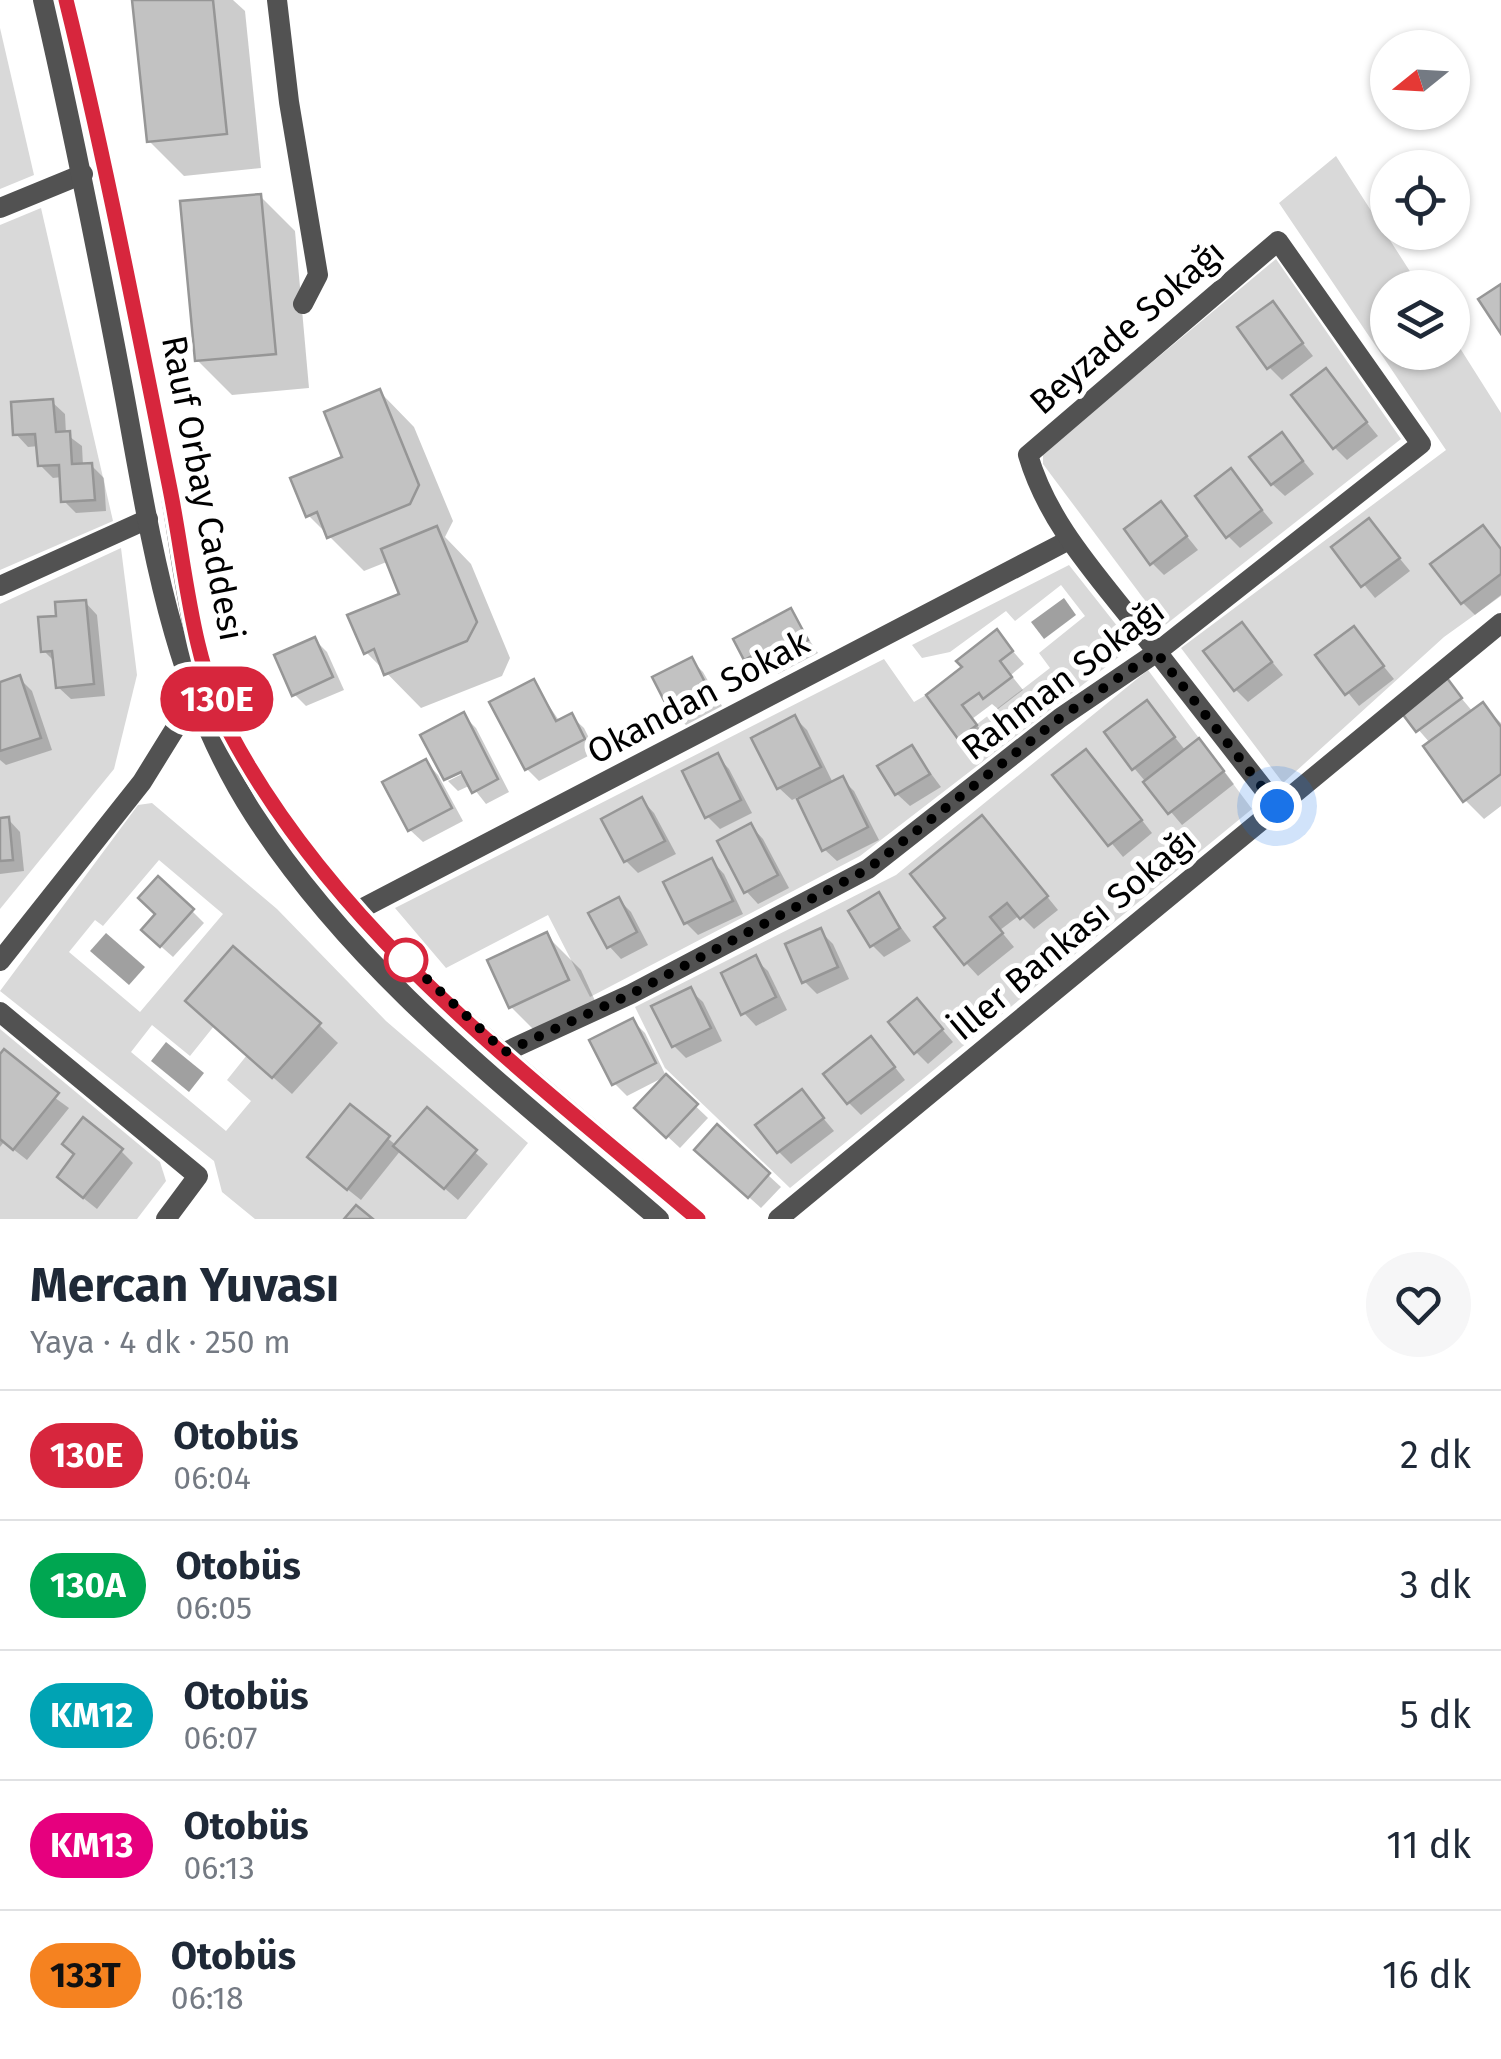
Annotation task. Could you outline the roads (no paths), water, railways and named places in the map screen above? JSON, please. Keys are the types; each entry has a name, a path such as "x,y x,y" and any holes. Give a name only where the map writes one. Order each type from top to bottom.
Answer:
{"street":[{"name":"Rauf Orbay Caddesi","path":"43,0 82,174 166,612 194,698 226,766 276,847 399,990 660,1219"},
{"name":"Rauf Orbay Caddesi","path":"66,0 107,170 185,581 211,684 227,727 269,796 331,884 505,1052 698,1219"},
{"path":"277,0 289,102 318,275 303,304"},
{"path":"0,208 82,174"},
{"name":"Beyzade Sokağı","path":"1277,806 1069,540 1040,494 1028,455 1278,241"},
{"name":"Rahman Sokağı","path":"505,1052 631,994 868,869 1060,718 1156,652 1421,444 1278,241"},
{"path":"0,586 148,519"},
{"name":"Okandan Sokak","path":"357,911 1069,540"},
{"name":"İller Bankası Sokağı","path":"778,1219 1501,623"},
{"path":"0,960 142,782 194,698 211,684"},
{"path":"0,1012 198,1176 166,1219"}]}
